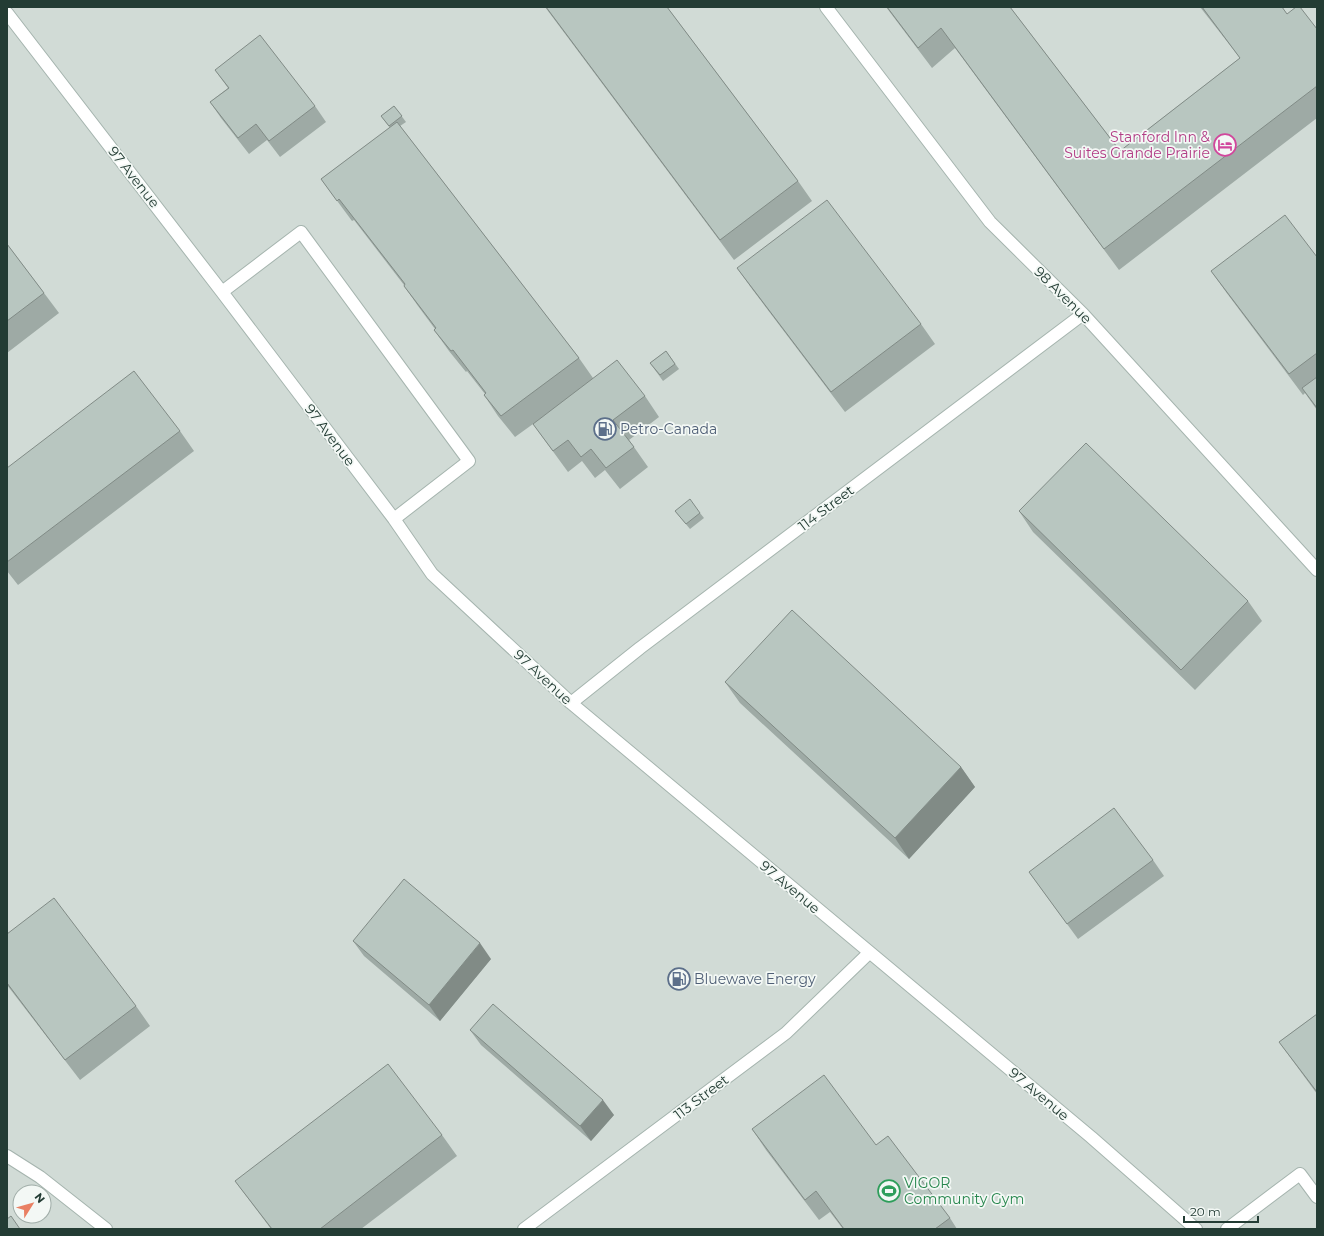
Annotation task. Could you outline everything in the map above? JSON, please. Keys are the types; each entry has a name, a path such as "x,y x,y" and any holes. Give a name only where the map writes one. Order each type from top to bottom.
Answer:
{"street":[{"name":"98 Avenue","path":"826,7 990,222 1083,314 1317,570"},
{"name":"97 Avenue","path":"7,13 222,292 394,519 432,574 571,703 868,953 1091,1137 1196,1229"},
{"path":"222,292 301,232 469,461 394,519"},
{"name":"114 Street","path":"571,703 640,648 1083,314"},
{"name":"113 Street","path":"524,1229 786,1033 868,953"},
{"path":"7,1156 40,1177 106,1229"},
{"path":"1227,1229 1300,1174 1317,1197"}],"shaded area":[{"path":"7,7 1317,7 1317,1229 7,1229"}],"building":[{"path":"546,7 667,7 798,181 720,240"},
{"name":"Stanford Inn & Suites Grande Prairie","path":"887,7 1010,7 1120,151 1240,58 1202,7 1282,7 1287,14 1296,7 1300,7 1317,29 1317,86 1104,249 941,28 918,48"},
{"path":"260,35 315,106 269,141 256,124 238,138 210,102 229,88 215,70"},
{"path":"394,106 402,116 389,126 381,116"},
{"path":"397,122 579,358 501,416 484,395 486,393 453,350 451,351 434,330 436,328 404,286 405,284 339,199 337,201 321,179"},
{"path":"827,200 921,324 831,392 737,268"},
{"path":"1285,215 1317,257 1317,353 1289,374 1211,271"},
{"path":"7,244 44,293 7,321"},
{"path":"666,351 675,364 660,375 650,363"},
{"path":"617,360 645,396 613,420 634,447 606,468 591,449 581,457 568,440 553,451 533,424"},
{"path":"134,371 180,431 7,562 7,468"},
{"path":"1317,377 1317,408 1302,388"},
{"path":"1086,443 1248,601 1181,670 1019,511"},
{"path":"690,499 700,513 686,524 675,511"},
{"path":"792,610 961,767 895,838 725,682"},
{"path":"1114,808 1153,860 1067,924 1029,872"},
{"path":"404,879 480,943 429,1005 353,941"},
{"path":"54,898 136,1006 65,1060 7,983 7,934"},
{"path":"493,1004 603,1100 580,1126 470,1030"},
{"path":"1317,1014 1317,1092 1279,1042"},
{"path":"388,1064 442,1135 320,1229 272,1229 235,1181"},
{"path":"824,1075 876,1145 888,1136 950,1218 935,1229 844,1229 816,1191 805,1200 752,1129"},
{"path":"11,1216 12,1224 17,1224 20,1229 7,1229 7,1219"}],"place":[{"name":"Stanford Inn & Suites Grande Prairie","path":"1225,145"},
{"name":"Petro-Canada","path":"605,429"},
{"name":"Bluewave Energy","path":"679,979"},
{"name":"VIGOR Community Gym","path":"889,1191"}]}
